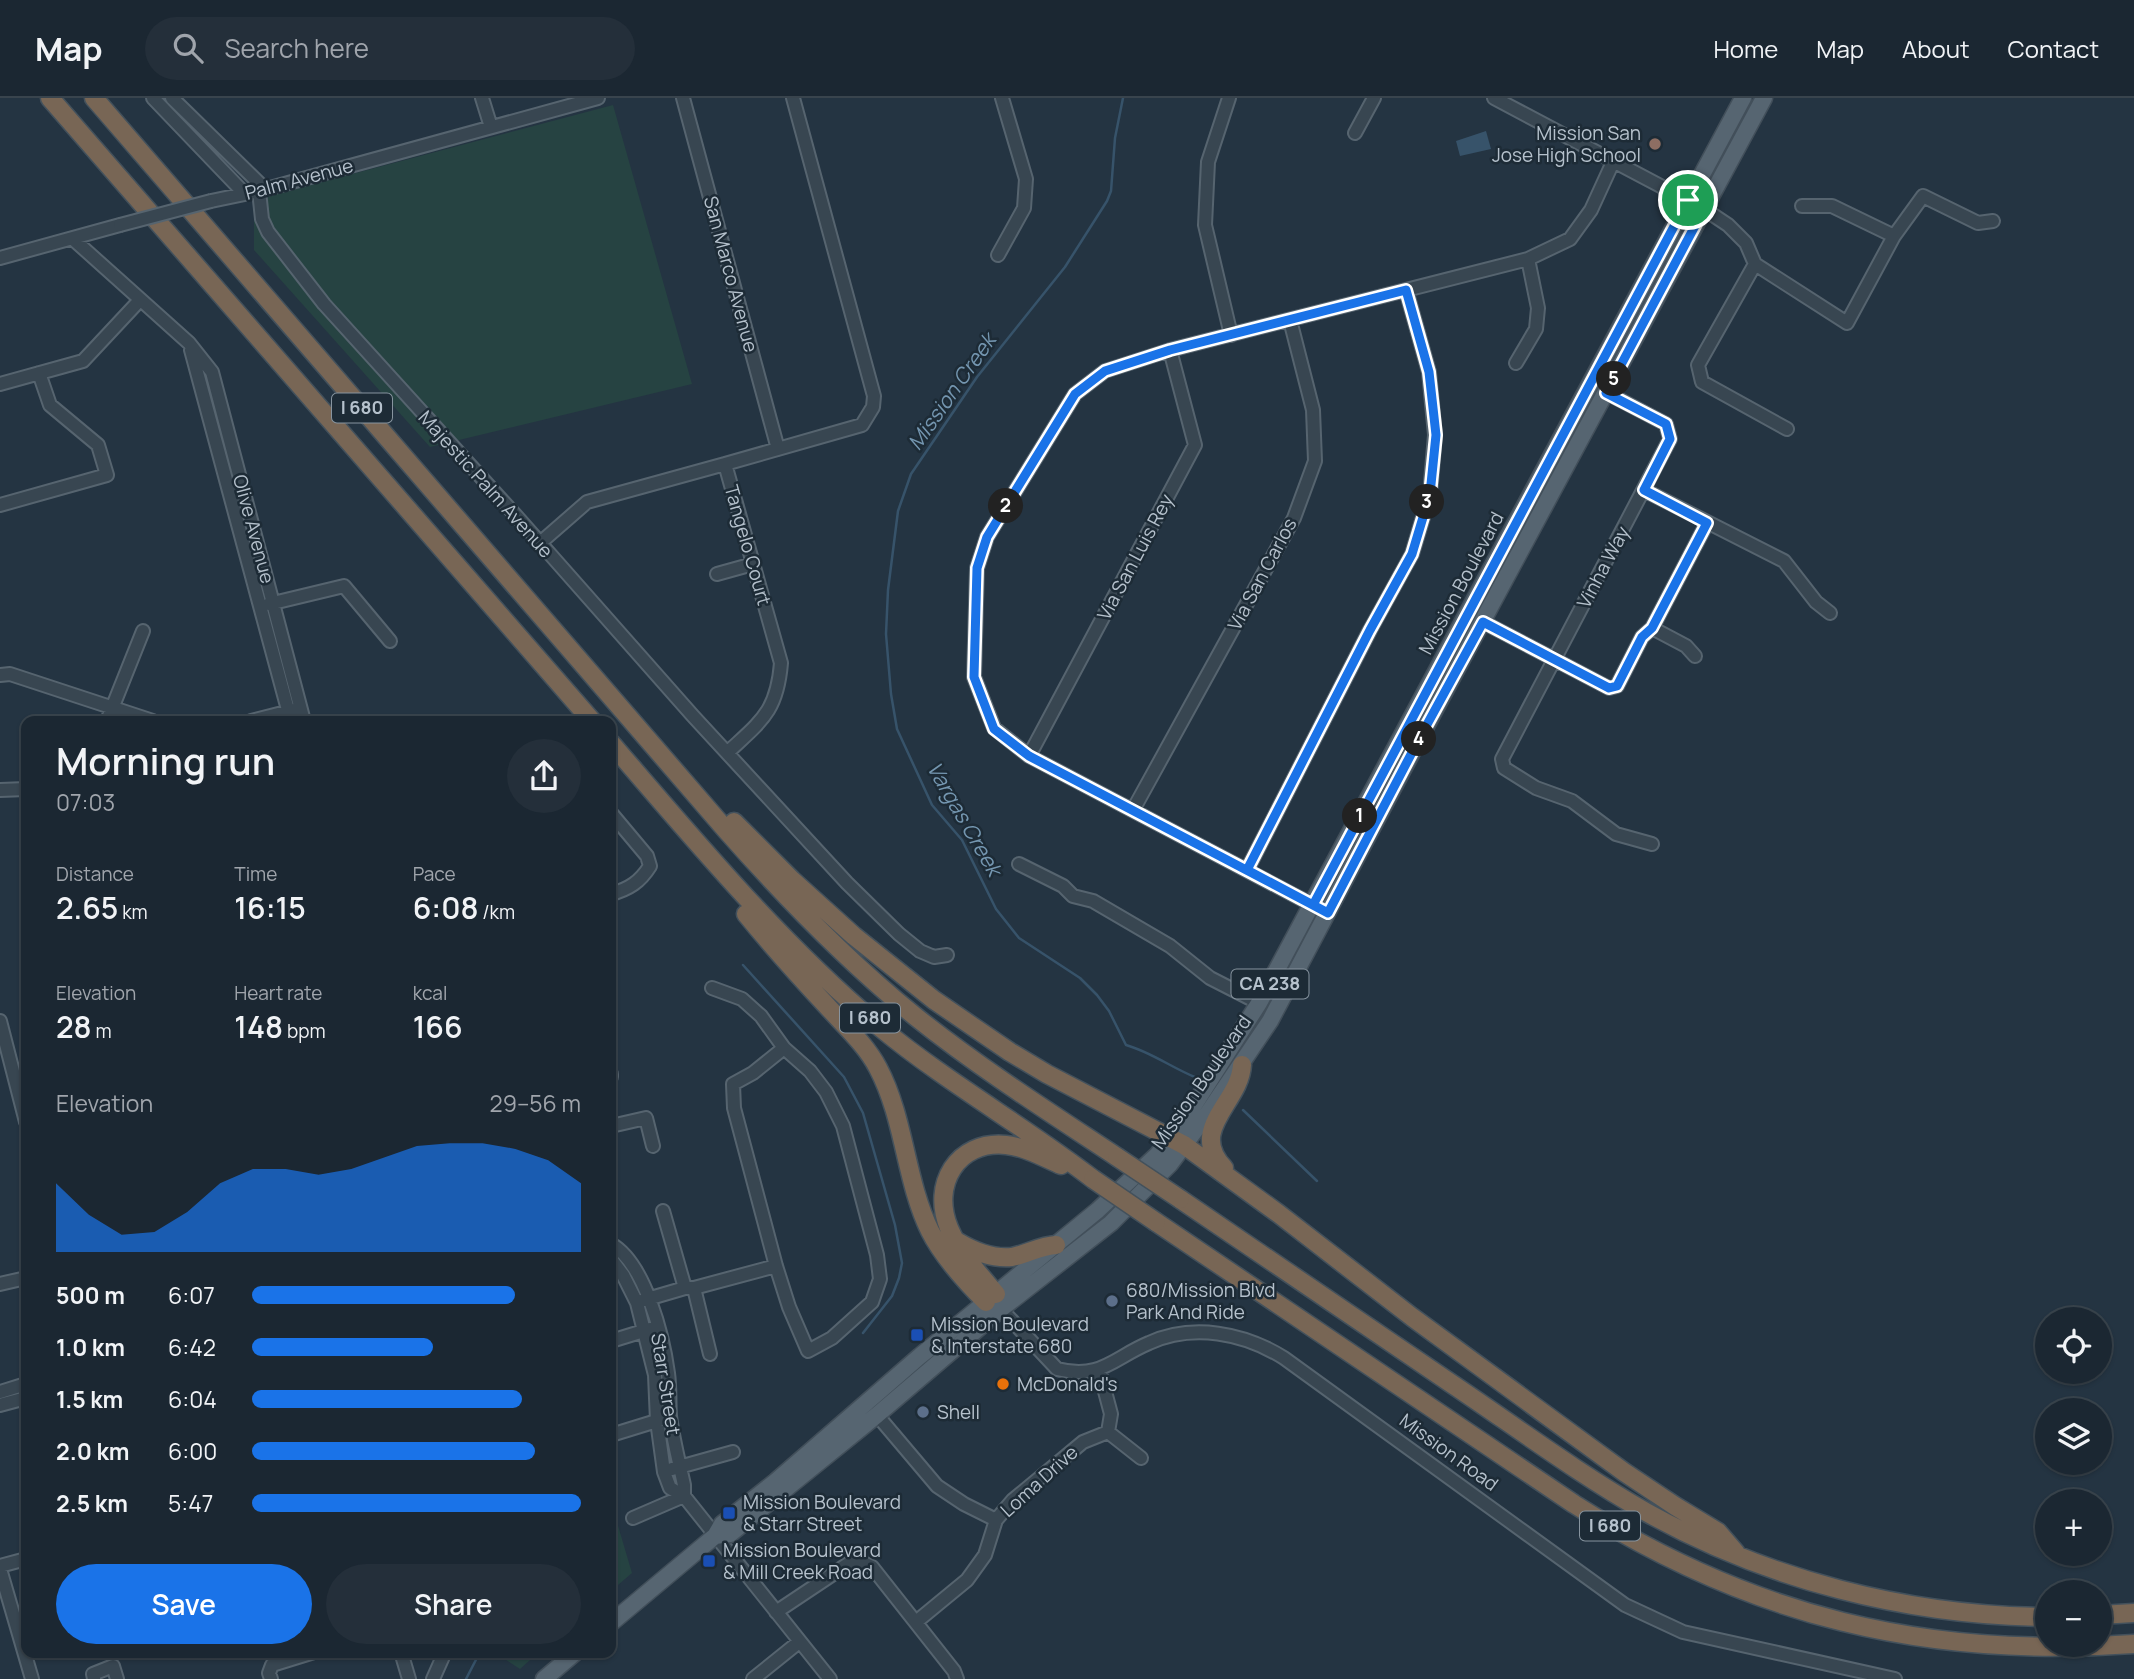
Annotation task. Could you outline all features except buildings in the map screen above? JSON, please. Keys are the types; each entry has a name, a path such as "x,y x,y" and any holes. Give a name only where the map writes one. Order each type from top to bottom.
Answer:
{"highway":[{"name":"I 680","path":"50,98 588,716"},
{"name":"I 680","path":"94,98 760,868 852,962 914,1015 962,1052 1611,1491 1664,1521 1795,1576 1873,1598 1954,1611 2035,1616"},
{"path":"630,717 792,880 934,1000 1047,1074 1178,1141 1613,1464 1718,1532 1736,1553"},
{"name":"I 680","path":"616,749 774,928 864,1013 944,1077 1574,1504 1646,1546 1702,1574 1819,1616 1921,1638 1983,1645 2086,1647 2134,1644"},
{"path":"678,821 763,935 861,1042 877,1065 888,1090 922,1211 931,1233 943,1251 994,1302"},
{"path":"1241,1186 1215,1158 1211,1139 1215,1122 1240,1079 1242,1065"},
{"path":"994,1302 955,1241 944,1212 942,1194 954,1164 967,1154 993,1144 1008,1145 1023,1148 1093,1179"},
{"path":"955,1241 972,1251 1000,1257 1056,1245"},
{"path":"2112,1614 2134,1613"}],"main road":[{"name":"Mission Boulevard","path":"616,1619 715,1536 722,1524 775,1482 910,1365 994,1302 1111,1223 1170,1164 1178,1141 1313,905 1744,98"},
{"name":"Mission Boulevard","path":"715,1536 730,1534 877,1415 1056,1245 1157,1155 1178,1141 1242,1065 1270,1021 1764,98"},
{"path":"544,1679 557,1659"}],"street":[{"path":"172,98 262,190"},
{"path":"482,98 491,127"},
{"name":"Palm Avenue","path":"0,258 598,98"},
{"name":"San Marco Avenue","path":"683,98 778,449"},
{"name":"Tangelo Court","path":"727,753 768,713 775,700 781,663 725,464 862,425 873,407 874,396 793,98"},
{"path":"998,255 1024,208 1026,179 1002,98"},
{"path":"1229,98 1208,162 1205,225 1230,335"},
{"path":"1355,133 1374,98"},
{"path":"1494,98 1704,209 1728,225 1746,243 1755,264 1847,323 1894,236 1923,196 1978,223 1993,221"},
{"path":"157,100 245,194"},
{"path":"1328,913 1029,756 994,729 974,677 977,568 987,537 1075,394 1105,371 1170,350 1528,259 1570,239 1591,210 1613,163"},
{"name":"Majestic Palm Avenue","path":"262,190 262,219 268,232 324,304 847,883 919,951 934,957 947,956"},
{"path":"1802,206 1832,206 1894,236"},
{"name":"Olive Avenue","path":"72,239 189,343 212,372 274,603 293,713"},
{"path":"1516,363 1536,329 1538,307 1528,259"},
{"path":"1755,264 1698,365 1702,382 1787,429"},
{"path":"1247,870 1412,554 1430,494 1436,435 1429,372 1406,290"},
{"path":"0,384 83,361 140,300"},
{"name":"Via San Carlos","path":"1133,810 1294,518 1315,461 1312,410 1290,320"},
{"name":"Olive Avenue","path":"189,343 260,606 293,713"},
{"name":"Via San Luis Rey","path":"1029,756 1195,444 1170,350"},
{"path":"0,505 107,475 98,445 50,405 38,373"},
{"name":"Vinha Way","path":"1606,393 1666,424 1670,439 1502,759 1504,768 1536,788 1572,801 1616,834 1651,844"},
{"path":"540,543 587,502 725,464"},
{"path":"1644,490 1784,561 1816,602 1830,613"},
{"path":"1483,622 1609,688 1617,686 1642,637 1652,628 1707,523"},
{"path":"717,574 753,564"},
{"path":"260,606 344,586 390,641"},
{"path":"1652,628 1686,646 1695,656"},
{"path":"109,716 143,631"},
{"path":"0,675 10,674 138,716"},
{"path":"0,790 21,789"},
{"path":"616,819 647,856 650,866 641,880 616,893"},
{"path":"1019,864 1063,886 1073,896 1093,901 1170,946 1210,978 1259,1003"},
{"path":"712,988 742,999 761,1016 784,1048 810,1071 826,1092 843,1126 877,1255 880,1279 872,1302 832,1338 808,1351 789,1307 776,1266 734,1108 733,1084 753,1073 784,1048"},
{"path":"0,1021 21,1103"},
{"path":"616,1125 646,1118 653,1146"},
{"path":"663,1211 710,1354"},
{"name":"Starr Street","path":"616,1247 637,1270 643,1300 644,1331 655,1375 657,1421 664,1472 670,1488 684,1496 830,1679"},
{"name":"Starr Street","path":"616,1266 643,1300 657,1327 668,1373 670,1416 684,1496"},
{"path":"643,1300 776,1266"},
{"path":"0,1284 21,1279"},
{"name":"Mission Road","path":"994,1302 1058,1368 1078,1372 1099,1369 1146,1343 1165,1336 1184,1333 1221,1334 1256,1343 1284,1358 1625,1605 1683,1632 1712,1640 1895,1679"},
{"path":"616,1339 657,1327"},
{"path":"1099,1369 1111,1415 1108,1432 1141,1458"},
{"path":"0,1392 21,1386"},
{"path":"0,1405 21,1399"},
{"path":"877,1415 937,1486 996,1521"},
{"path":"616,1433 670,1416"},
{"name":"Loma Drive","path":"916,1622 967,1580 985,1555 996,1521 1013,1500 1083,1442 1108,1432"},
{"path":"664,1472 733,1452"},
{"path":"633,1518 684,1496"},
{"path":"21,1561 0,1568 21,1641"},
{"path":"776,1612 848,1564 859,1561 872,1567 954,1671 957,1679"},
{"path":"752,1679 799,1642"},
{"path":"26,1658 32,1679"},
{"path":"271,1679 269,1673 272,1665 295,1658"},
{"path":"403,1658 409,1679"},
{"path":"433,1679 442,1658"},
{"path":"94,1679 93,1674 113,1666 117,1679"}],"green space":[{"path":"613,105 692,384 430,447 254,250 254,200"},
{"path":"616,1519 632,1573 616,1587"},
{"path":"503,1658 532,1658 520,1669"}],"water":[{"path":"1486,131 1491,149 1460,156 1456,141"}],"waterway":[{"name":"Mission Creek","path":"1123,98 1115,138 1111,191 1107,201 1065,267 977,377 911,474 898,511 888,590 886,634 897,729 932,805 962,840 996,909 1019,938 1080,978 1097,995 1109,1011 1126,1045 1197,1078"},
{"path":"743,965 844,1077 863,1113 895,1225 902,1263 892,1296 863,1333"},
{"name":"Vargas Creek","path":"1243,1110 1317,1181"},
{"path":"466,1679 477,1658"}],"place":[{"name":"Mission San Jose High School","path":"1655,144"},
{"name":"680/Mission Blvd Park And Ride","path":"1112,1301"},
{"name":"Mission Boulevard & Interstate 680","path":"917,1335"},
{"name":"McDonald's","path":"1003,1384"},
{"name":"Shell","path":"923,1412"},
{"name":"Mission Boulevard & Starr Street","path":"729,1513"},
{"name":"Mission Boulevard & Mill Creek Road","path":"709,1561"}],"route":[{"path":"1688,200 1313,905 1247,870 1133,810 1029,756 994,729 974,677 977,568 987,537 1075,394 1105,371 1170,350 1406,290 1429,372 1436,435 1430,494 1412,554 1247,870 1328,913 1483,622 1609,688 1617,686 1642,637 1652,628 1707,523 1644,490 1670,439 1666,424 1606,393 1704,209 1688,200"}]}
